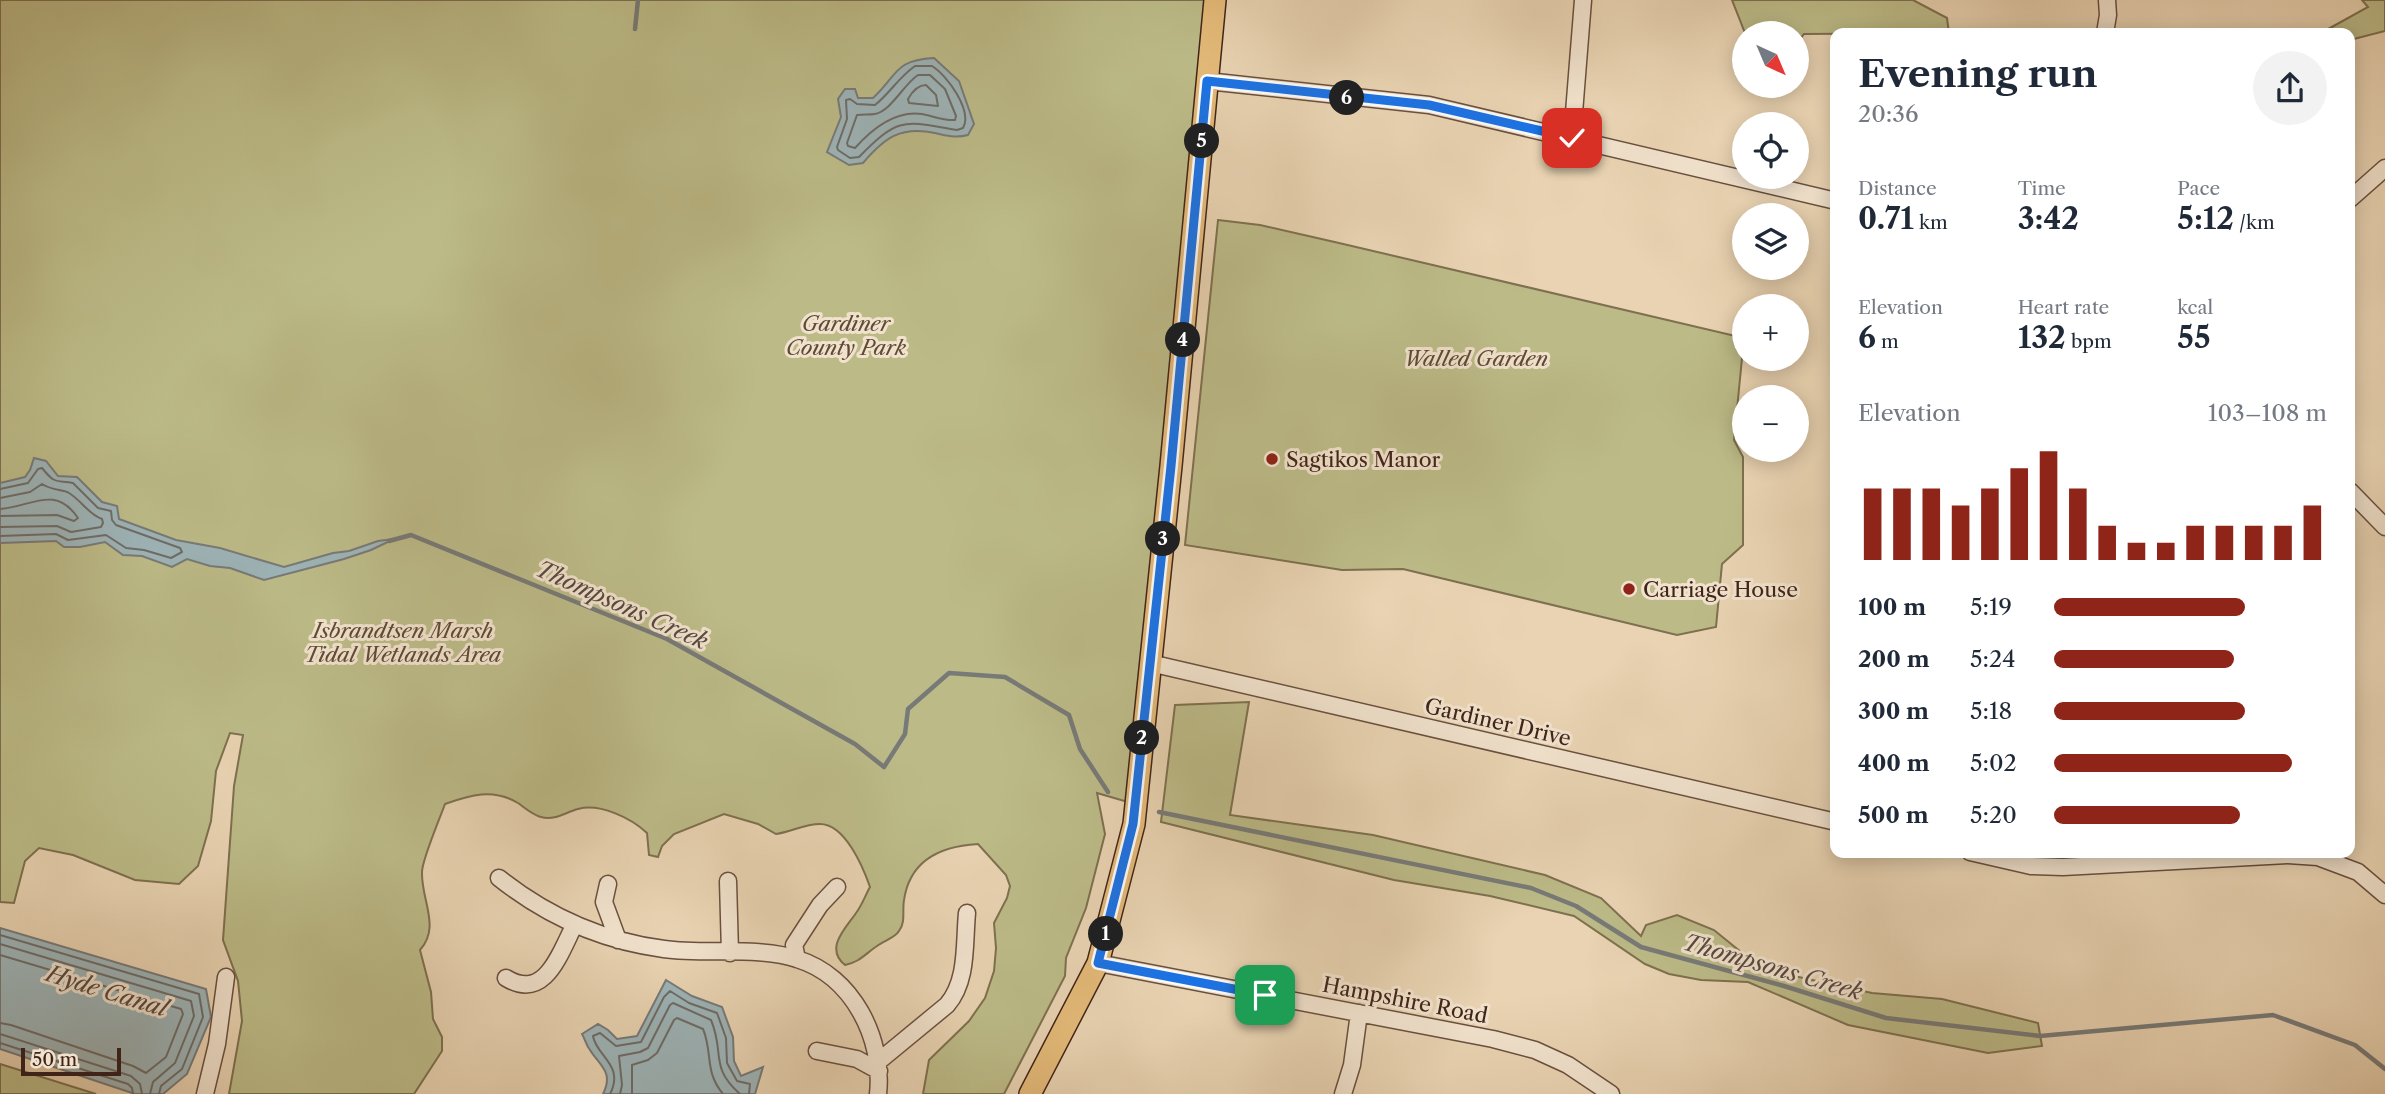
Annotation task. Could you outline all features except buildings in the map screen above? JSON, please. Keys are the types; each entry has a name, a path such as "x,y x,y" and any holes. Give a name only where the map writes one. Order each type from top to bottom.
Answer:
{"main road":[{"path":"1030,1094 1098,963 1133,824 1173,452 1216,0"}],"street":[{"path":"1572,138 1583,0"},
{"path":"2106,28 2107,0"},
{"path":"1207,81 1429,105 1830,200"},
{"path":"2355,195 2385,168"},
{"path":"2355,496 2385,527"},
{"name":"Gardiner Drive","path":"1150,663 1830,821"},
{"path":"1996,858 2031,866 2052,866 2224,858"},
{"path":"2321,858 2358,872 2385,895"},
{"path":"499,878 527,900 575,925 618,940 664,950 778,955 797,959 814,967 846,992 870,1028 879,1066 878,1094"},
{"path":"728,881 730,953"},
{"path":"608,884 604,902 618,940"},
{"path":"797,959 794,945 820,905 837,887"},
{"path":"879,1066 957,994 961,982 967,913"},
{"path":"506,978 516,984 527,985 541,981 551,970 575,925"},
{"name":"Hampshire Road","path":"1098,963 1493,1039 1535,1050 1567,1065 1611,1094"},
{"path":"205,1094 217,1044 226,976"},
{"path":"1343,1094 1352,1065 1359,1013"},
{"path":"817,1051 879,1066"}],"green space":[{"name":"Gardiner County Park","path":"0,0 1215,0 1138,805 1097,793 1105,834 1086,908 1066,958 1065,976 1004,1094 923,1094 929,1060 969,1021 985,998 994,971 994,923 1010,886 1006,875 978,844 940,852 921,865 907,886 899,931 859,960 845,965 836,952 839,938 870,887 852,848 829,826 814,824 776,834 758,824 724,814 674,834 662,846 658,857 649,855 647,833 624,817 605,810 578,809 546,818 535,815 509,798 491,794 481,794 445,804 423,866 422,882 430,923 426,941 420,950 431,992 433,1019 442,1037 442,1051 414,1094 229,1094 242,1021 238,981 223,940 234,786 243,735 230,733 216,771 211,821 198,866 179,884 135,880 73,855 39,848 25,861 14,903 0,902"},
{"path":"1732,0 1913,0 1947,18 1948,28 1830,28 1830,34 1810,34 1810,21 1740,21"},
{"path":"2362,0 2385,0 2385,31 2355,39 2355,28 2330,28 2368,7"},
{"name":"Sagtikos Manor","path":"1218,220 1260,225 1732,335 1732,371 1741,371 1739,385 1732,385 1732,462 1743,462 1743,545 1722,564 1716,627 1677,635 1403,569 1342,570 1185,545"},
{"path":"1249,702 1230,815 1373,835 1545,875 1601,898 1641,936 1646,925 1677,915 1714,930 1762,969 1872,993 1942,999 2038,1023 2042,1046 1988,1053 1848,1025 1748,982 1701,980 1669,974 1645,964 1574,916 1490,896 1394,880 1161,822 1175,705"},
{"path":"0,1064 96,1094 0,1094"}],"water":[{"path":"934,58 959,81 974,124 968,135 952,136 923,131 903,133 886,140 863,163 849,165 827,152 841,117 838,99 845,89 855,89 858,98 873,98 904,65"},
{"path":"34,458 46,461 58,476 77,477 102,502 117,506 119,519 176,540 220,548 284,567 394,539 344,559 264,580 230,568 210,566 187,559 172,567 142,556 123,555 105,542 80,547 64,547 56,541 0,543 0,483 25,477"},
{"name":"Hyde Canal","path":"0,928 206,989 211,1017 187,1074 163,1094 135,1094 0,1049"},
{"path":"666,980 692,996 722,1007 733,1037 734,1061 741,1076 763,1067 755,1094 603,1094 606,1075 582,1034 598,1024 617,1039 637,1036"}],"waterway":[{"path":"635,29 638,0"},
{"name":"Thompsons Creek","path":"389,541 411,535 667,639 855,744 884,767 905,734 908,709 949,673 1005,677 1069,715 1080,749 1108,792"},
{"name":"Thompsons Creek","path":"1159,812 1531,888 1576,906 1641,947 1784,986 1886,1018 2040,1036 2273,1015 2355,1045 2385,1069"}],"place":[{"name":"Sagtikos Manor","path":"1272,459"},
{"name":"Carriage House","path":"1629,589"}],"route":[{"path":"1265,995 1098,963 1133,824 1171,466 1207,81 1429,105 1572,138"}],"park label":[{"name":"Walled Garden","path":"1476,358"},
{"name":"Isbrandtsen Marsh Tidal Wetlands Area","path":"403,642"}]}
